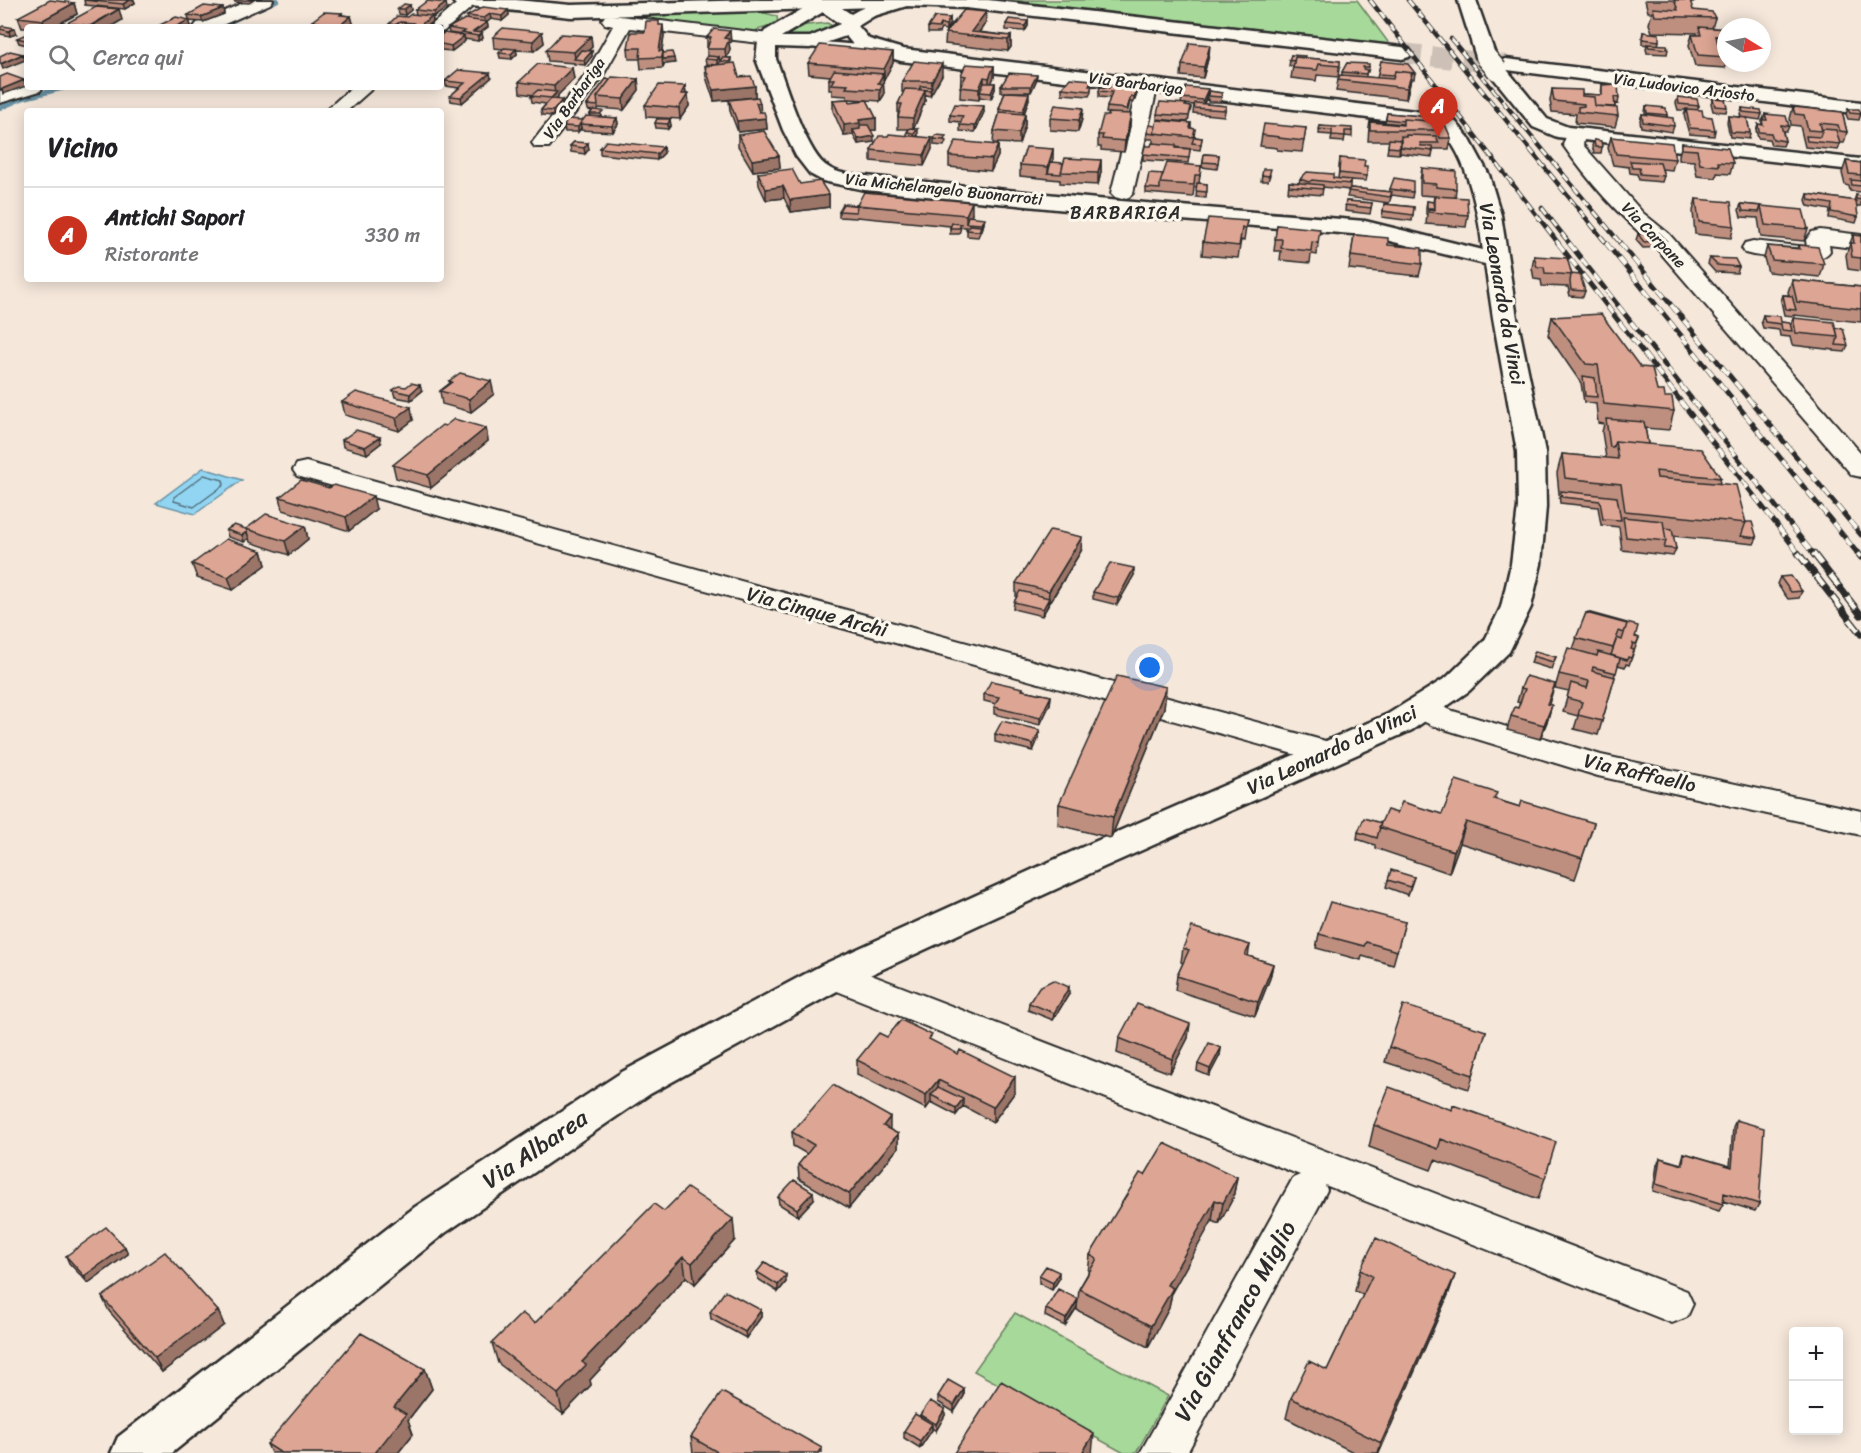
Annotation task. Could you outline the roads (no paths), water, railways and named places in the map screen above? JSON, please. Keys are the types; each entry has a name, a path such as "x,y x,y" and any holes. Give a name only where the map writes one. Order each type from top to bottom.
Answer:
{"street":[{"path":"210,24 264,0"},
{"path":"1467,0 1475,29 1497,65 1540,123 1555,131 1861,165"},
{"path":"441,24 465,1"},
{"name":"Via Barbariga","path":"465,1 571,11 904,2 994,6 1402,53"},
{"name":"Via Barbariga","path":"542,143 592,79 617,21 768,39 778,43 802,43 826,38 867,12 904,2"},
{"name":"Via Barbariga","path":"768,39 824,4"},
{"name":"Via Barbariga","path":"824,4 849,25 856,39 870,47 901,55 1438,120"},
{"name":"Via Barbariga","path":"753,6 784,15 791,24"},
{"path":"791,24 829,20 849,25"},
{"name":"Via Michelangelo Buonarroti","path":"768,39 766,59 800,141 813,165 828,175 865,183 1152,216 1365,228 1497,260"},
{"name":"Via Ludovico Ariosto","path":"1497,65 1861,108"},
{"path":"1122,193 1147,89 1146,84"},
{"path":"0,97 24,90"},
{"path":"339,108 360,90"},
{"name":"Via Leonardo da Vinci","path":"977,910 1400,722 1424,709 1458,684 1497,645 1516,607 1526,564 1532,507 1531,453 1496,269 1497,260 1490,215 1478,175 1459,138 1448,125 1438,120"},
{"name":"Via Carpane","path":"1575,135 1573,145 1602,180 1635,218 1661,239 1861,469"},
{"path":"1753,248 1811,254 1819,251 1817,240 1820,237 1861,242"},
{"name":"Via Cinque Archi","path":"306,470 1329,753"},
{"name":"Via Raffaello","path":"1424,709 1442,718 1598,765 1861,823"},
{"name":"Via Albarea","path":"135,1453 430,1220 550,1138 636,1083 835,975 977,910"},
{"path":"835,975 1672,1304"},
{"name":"Via Gianfranco Miglio","path":"1163,1453 1307,1190"}],"lane":[{"name":"Via Barbariga","path":"802,43 843,48 870,47"}],"water":[{"path":"203,468 242,480 195,514 156,503"}],"waterway":[{"path":"260,8 277,0"},
{"path":"225,24 242,16"},
{"path":"0,108 23,98 55,90"}],"tunnel":[{"path":"1402,53 1506,65"}],"railway":[{"path":"1370,0 1559,244"},
{"path":"1408,0 1607,244"},
{"path":"1451,39 1621,244"},
{"path":"1542,208 1570,244"},
{"path":"1558,243 1800,555"},
{"path":"1569,243 1814,555"},
{"path":"1606,243 1859,555"},
{"path":"1620,243 1861,535"},
{"path":"1798,553 1861,634"},
{"path":"1813,553 1861,615"},
{"path":"1858,553 1861,557"}],"place":[{"name":"Antichi Sapori","path":"1438,137"}],"district":[{"name":"BARBARIGA","path":"1126,213"}]}
